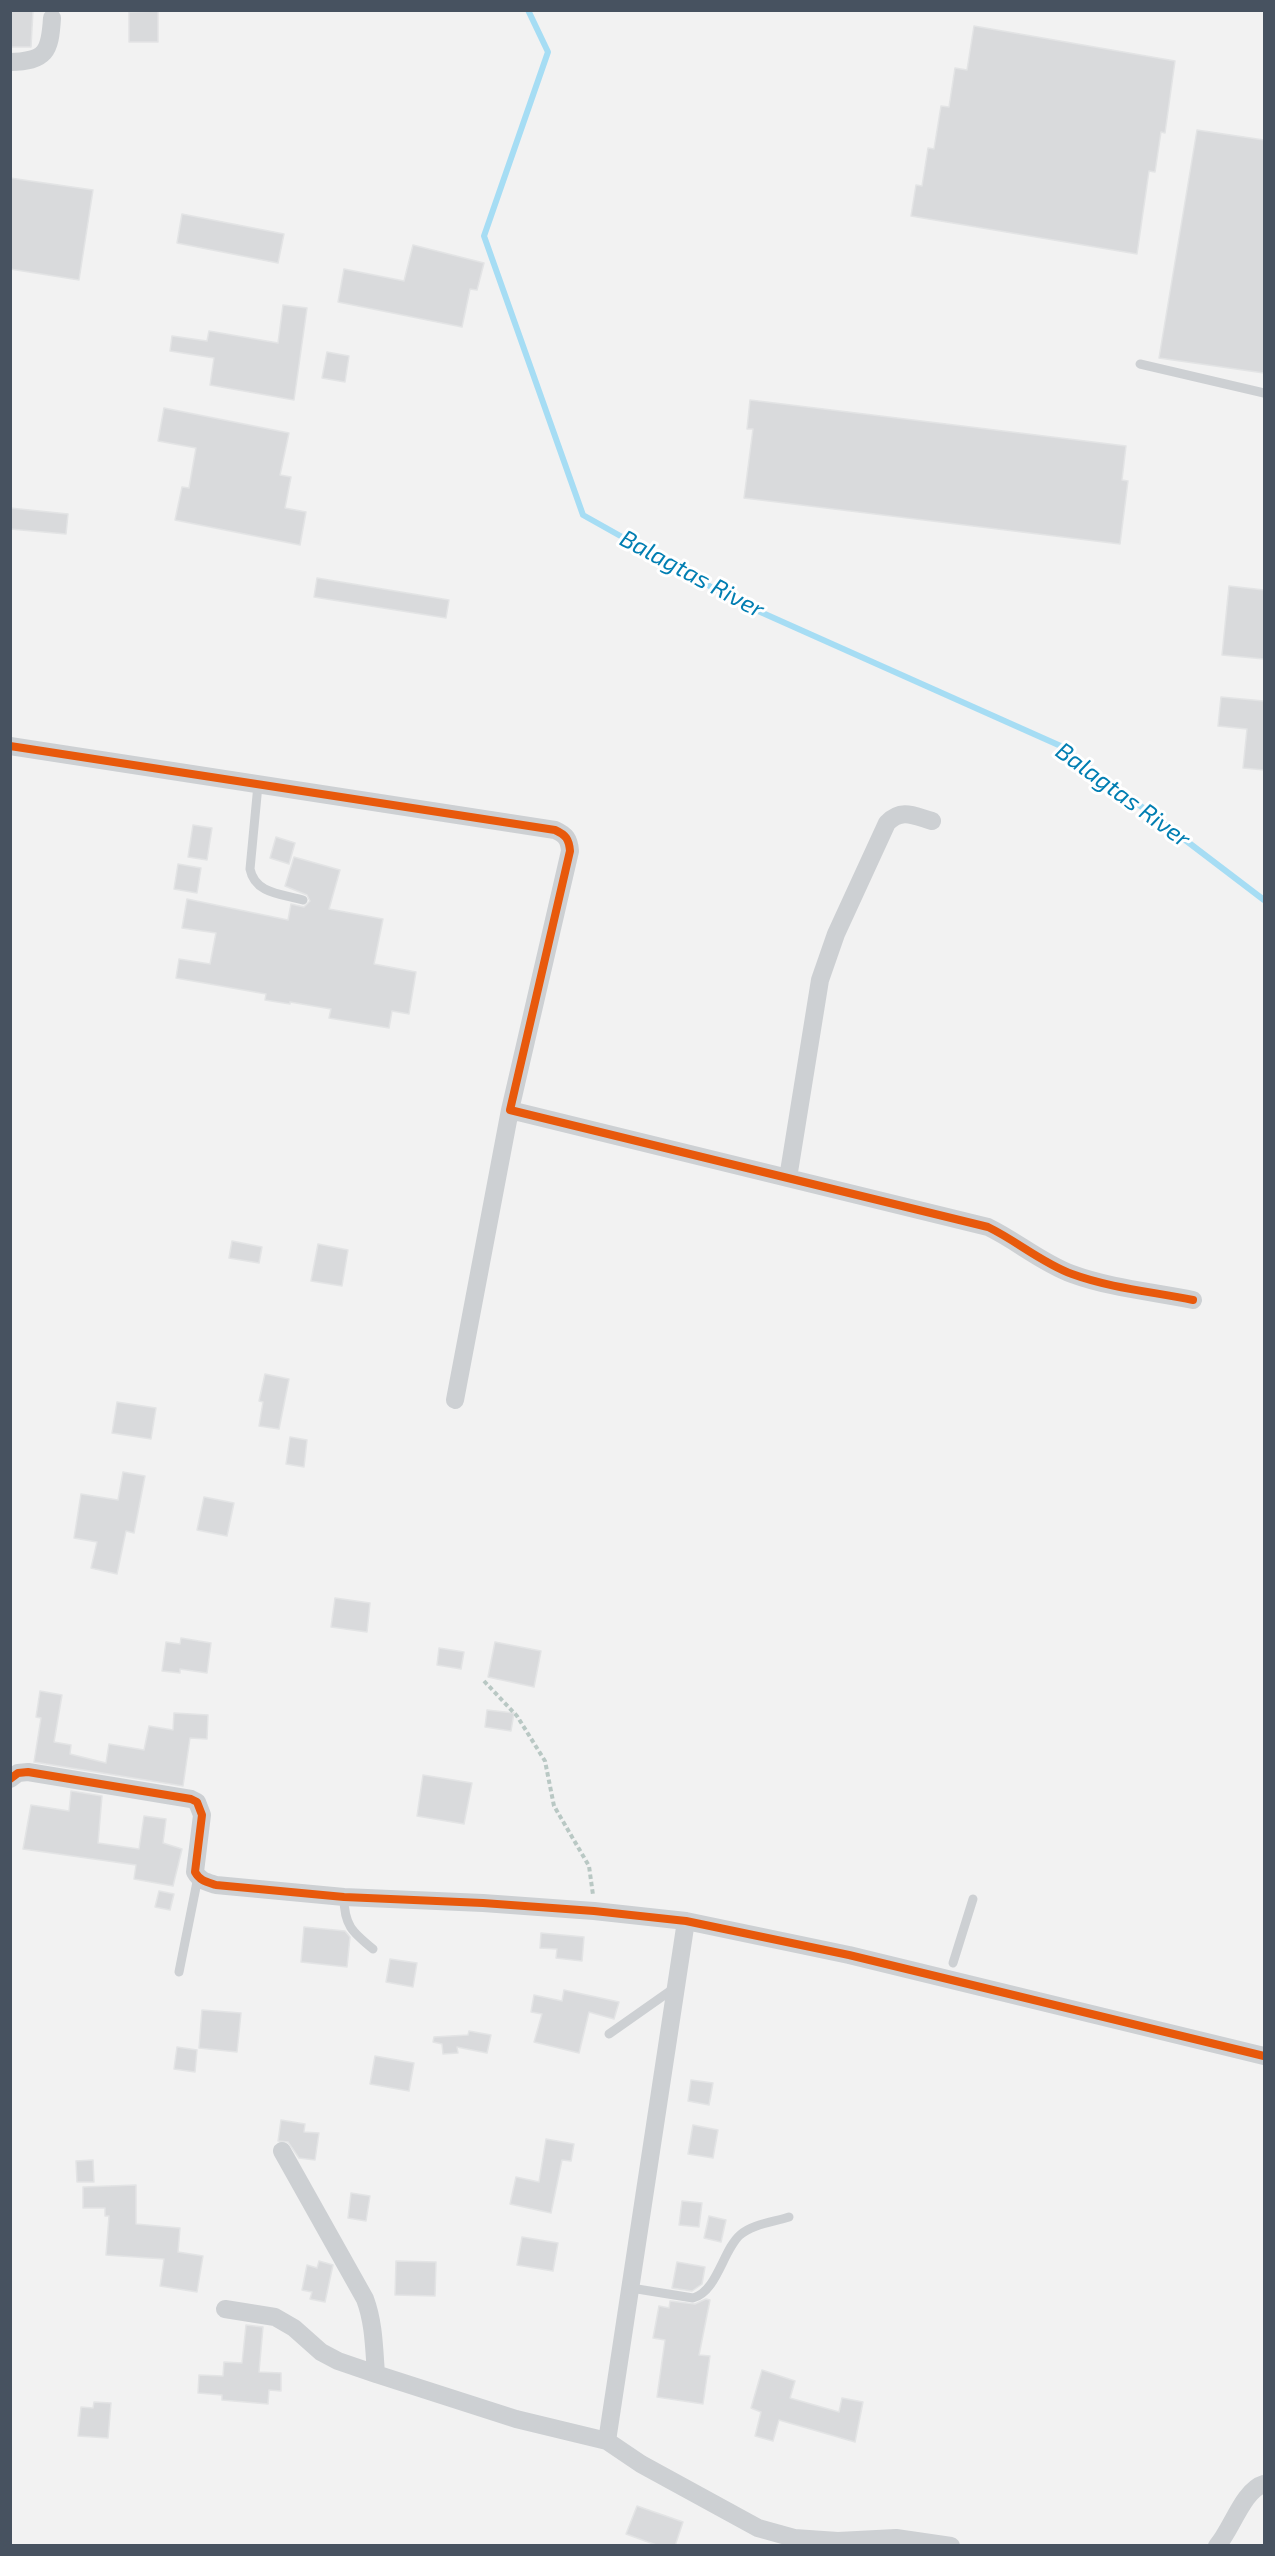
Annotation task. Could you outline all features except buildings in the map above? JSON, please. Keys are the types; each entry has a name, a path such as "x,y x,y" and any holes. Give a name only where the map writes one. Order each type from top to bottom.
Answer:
{"street":[{"path":"10,62 35,59 43,55 50,40 52,18"},
{"path":"10,746 555,830 565,835 569,841 570,851 510,1110 455,1400"},
{"path":"788,1178 820,980 828,955 887,823 897,814 903,813 932,821"},
{"path":"510,1110 987,1227 1053,1266 1073,1275 1193,1300"},
{"path":"10,1779 18,1773 28,1772 191,1799 197,1802 202,1815 195,1865 198,1877 216,1885 344,1897 594,1911 686,1921 849,1955 951,1972 1264,2056"},
{"path":"608,2441 686,1921"},
{"path":"282,2151 365,2299 374,2337 376,2374"},
{"path":"225,2309 275,2317 294,2328 329,2356 376,2374 516,2419 608,2441 641,2464 758,2528 794,2538 838,2541 896,2538 951,2546"},
{"path":"1217,2546 1227,2535 1250,2495 1264,2484"}],"lane":[{"path":"1140,364 1264,393"},
{"path":"258,785 250,869 252,879 263,890 303,900"},
{"path":"179,1972 198,1877"},
{"path":"344,1897 344,1915 350,1927 373,1949"},
{"path":"951,1972 973,1899"},
{"path":"609,2034 677,1985"},
{"path":"631,2288 699,2296 719,2270 738,2237 756,2227 789,2217"}],"path":[{"path":"484,1681 517,1716 545,1761 554,1806 589,1866 594,1911"}],"waterway":[{"name":"Balagtas River","path":"528,10 548,52 484,236 583,515 738,602 1063,747 1264,900"}],"cycle path":[{"path":"10,746 555,830 566,838 570,851 510,1110 988,1227 1050,1264 1072,1274 1117,1286 1193,1300"},
{"path":"10,1779 18,1773 28,1772 191,1799 197,1802 202,1815 195,1872 201,1879 216,1885 344,1897 594,1911 686,1921 849,1955 1264,2056"}]}
